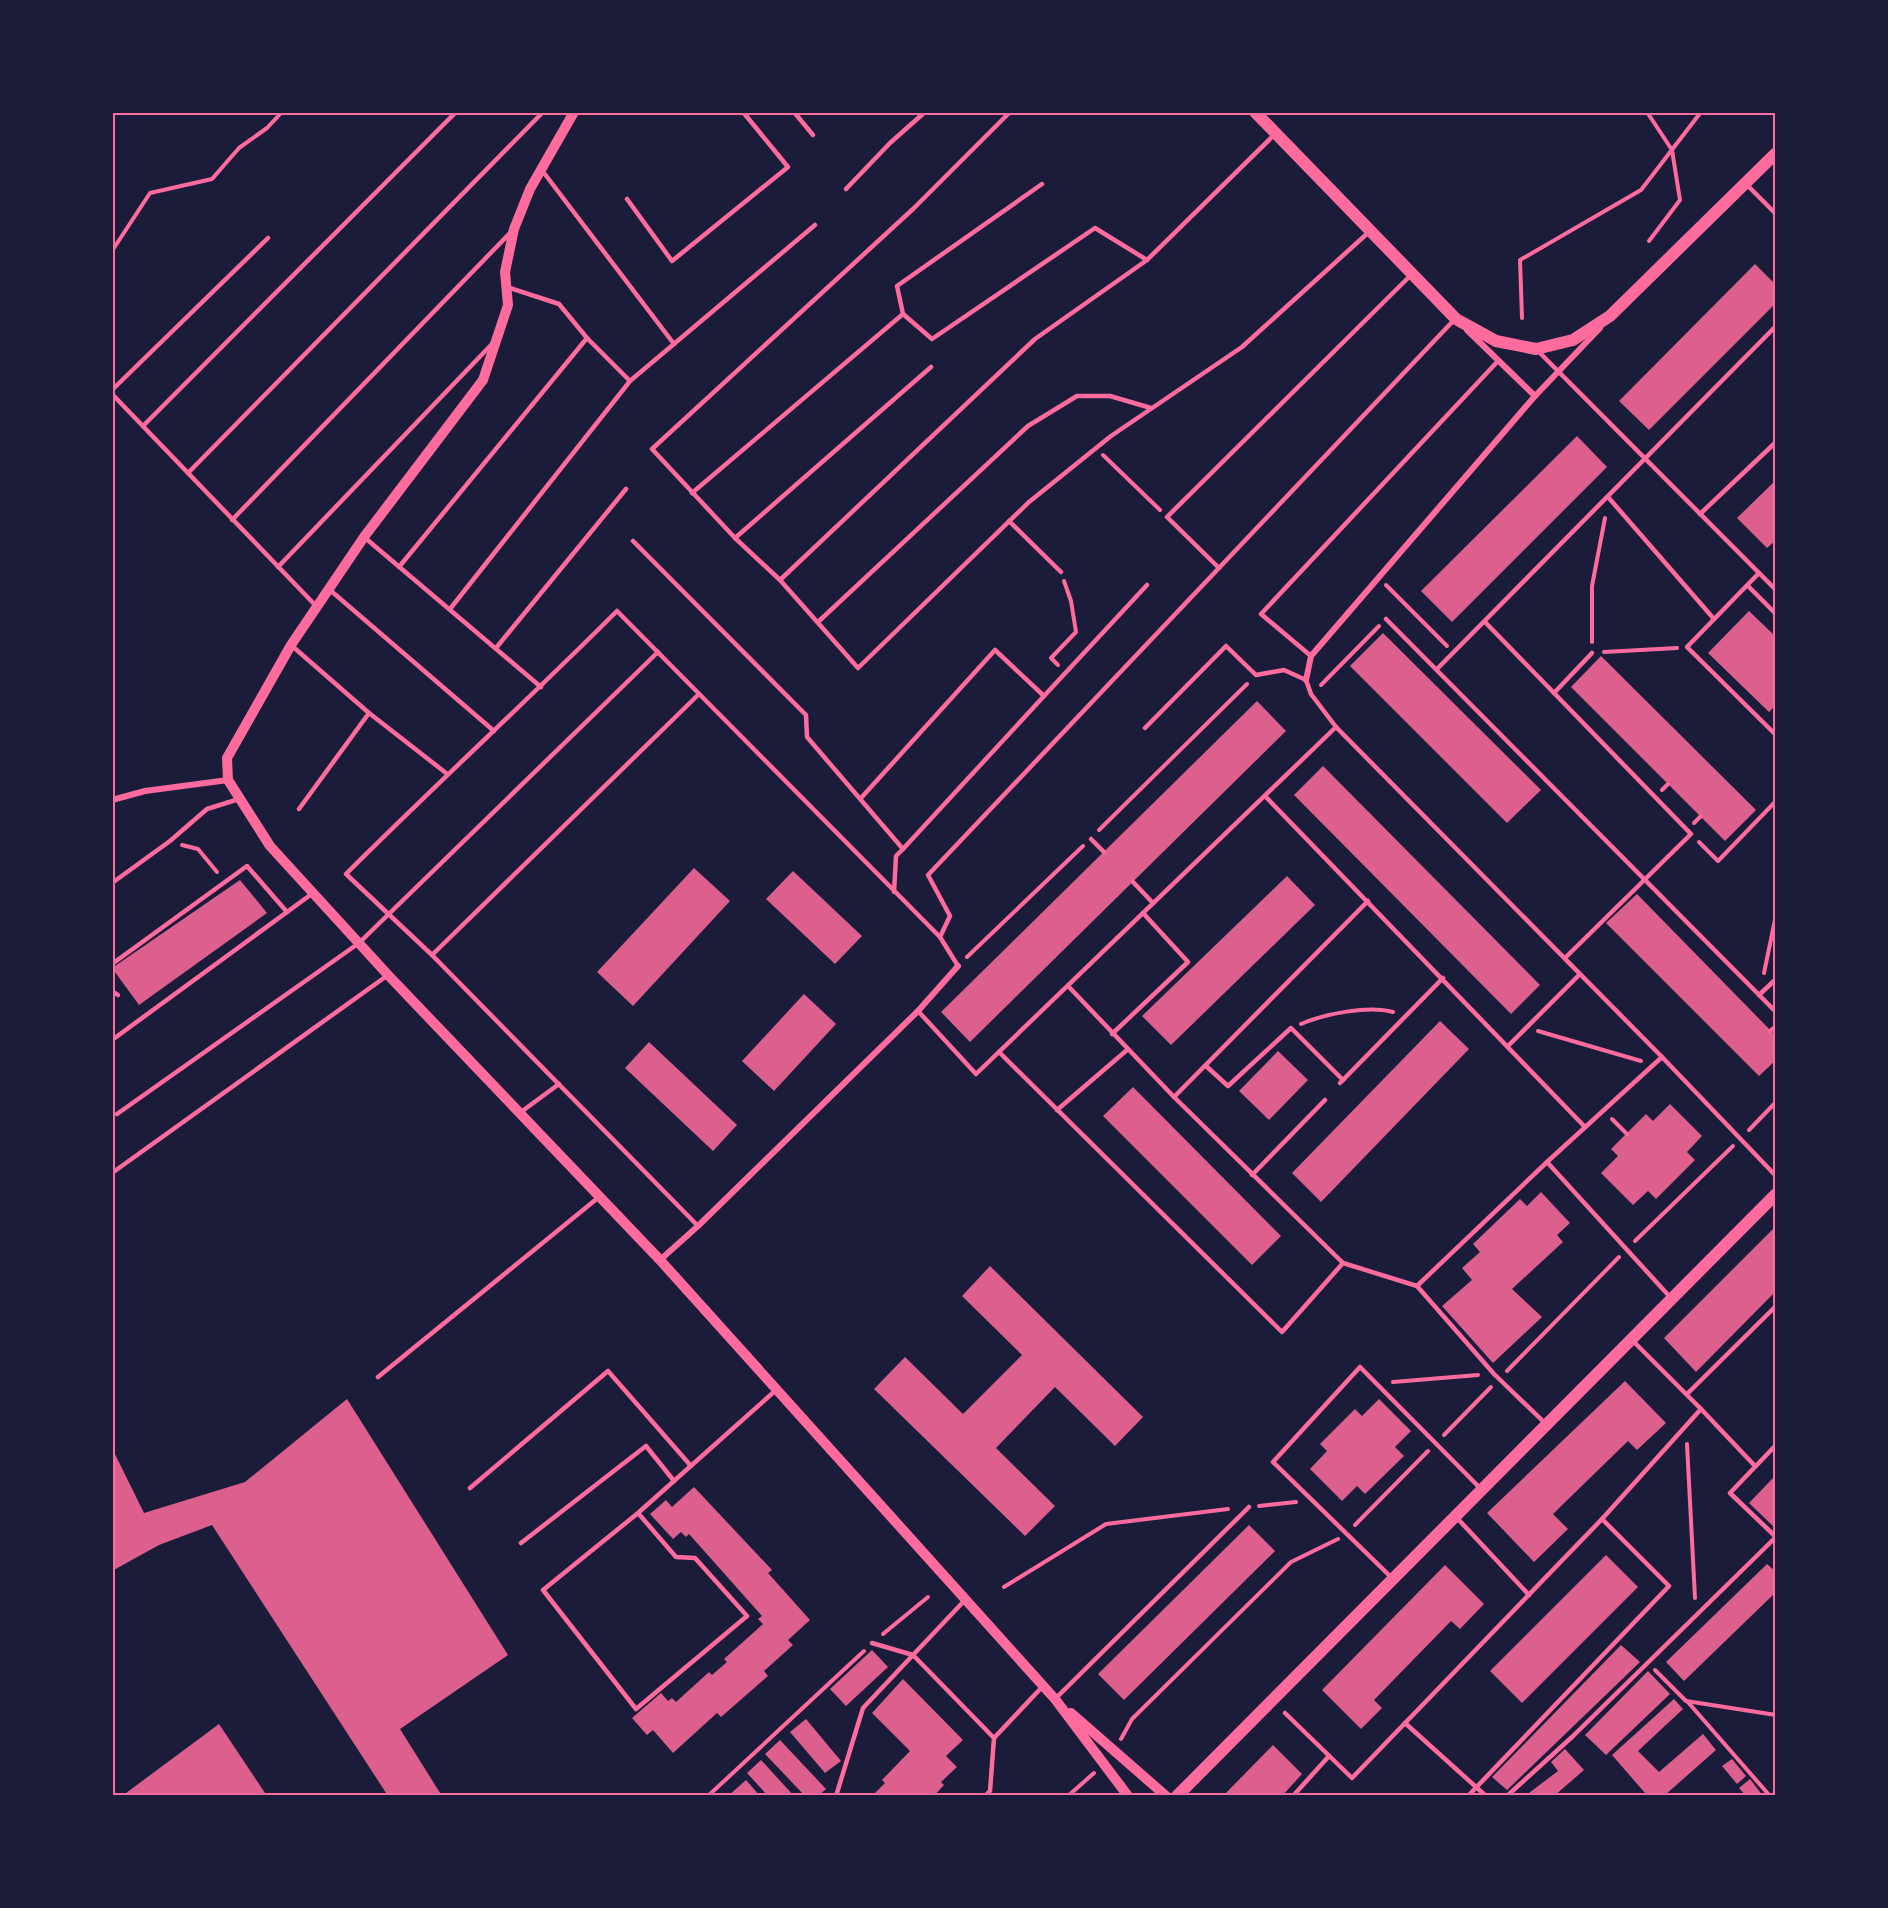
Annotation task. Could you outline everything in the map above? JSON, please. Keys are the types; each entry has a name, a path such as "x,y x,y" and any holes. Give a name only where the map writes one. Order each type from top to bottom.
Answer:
{"main road":[{"path":"1255,112 1456,319 1496,341 1536,349 1573,339 1610,316 1776,153"},
{"path":"1178,1796 1776,1194"}],"street":[{"path":"574,112 540,169 514,229 505,272 508,305 500,335 483,380 364,537 291,645 227,758 228,780 270,846 388,975 601,1195 660,1260 1055,1699 1128,1796"},
{"path":"1305,680 1311,656 1535,396 1610,316"},
{"path":"1456,319 1535,396"},
{"path":"112,800 146,791 228,780"},
{"path":"660,1260 698,1226 918,1011 958,966"},
{"path":"1055,1699 1166,1796"}],"lane":[{"path":"143,426 456,112"},
{"path":"188,473 543,112"},
{"path":"627,199 672,261 788,167 744,112"},
{"path":"794,112 813,135"},
{"path":"846,189 890,143 925,112"},
{"path":"1010,112 913,209 652,449 735,538 780,580 858,668 1009,521 1096,448 1242,347 1370,231"},
{"path":"780,580 1035,339 1147,260 1276,134"},
{"path":"540,169 674,344"},
{"path":"1745,183 1776,214"},
{"path":"1042,184 897,286 903,314 932,339 1095,228 1147,260"},
{"path":"450,609 630,381 814,225"},
{"path":"232,519 514,229"},
{"path":"268,238 112,392 317,608"},
{"path":"1220,568 1167,517 1412,274"},
{"path":"506,287 559,304 587,338 630,381"},
{"path":"692,493 903,314"},
{"path":"940,937 950,916 928,876 1456,319"},
{"path":"1437,669 1776,326"},
{"path":"278,567 500,335"},
{"path":"399,567 587,338"},
{"path":"1536,349 1776,590"},
{"path":"1311,656 1261,614 1498,361"},
{"path":"735,538 931,367"},
{"path":"818,622 1028,426 1077,396 1110,396 1152,408"},
{"path":"1700,514 1776,442"},
{"path":"496,648 626,489"},
{"path":"1608,497 1714,619"},
{"path":"1009,521 1061,572"},
{"path":"364,537 541,687"},
{"path":"633,541 806,715 807,736 903,849"},
{"path":"1759,573 1687,647 1776,735"},
{"path":"894,892 896,856 1147,585"},
{"path":"1748,585 1776,614"},
{"path":"330,589 494,731"},
{"path":"698,1226 432,955 346,874 446,773 541,687 617,611 940,937 958,966"},
{"path":"1386,619 1776,1012"},
{"path":"1485,622 1691,834 1565,958"},
{"path":"291,645 369,713 446,773"},
{"path":"1145,728 1226,646 1256,675 1284,670 1305,680 1311,694 1336,728 1565,958 1776,1176"},
{"path":"861,798 995,650 1044,696"},
{"path":"117,1114 359,943 658,652"},
{"path":"1554,693 1592,653"},
{"path":"432,955 699,694"},
{"path":"299,809 369,713"},
{"path":"918,1011 976,1074 1336,728"},
{"path":"1265,796 1585,1127"},
{"path":"112,883 170,841 207,809 239,799"},
{"path":"1091,839 1104,852"},
{"path":"112,964 247,866 287,912"},
{"path":"1133,882 1154,903"},
{"path":"112,1040 313,893"},
{"path":"1174,1097 1368,901"},
{"path":"1112,1034 1188,962 1143,913"},
{"path":"1508,1046 1580,974"},
{"path":"112,1173 388,975"},
{"path":"1206,1066 1228,1086 1291,1028 1341,1081 1443,978"},
{"path":"1759,995 1776,979"},
{"path":"1068,986 1127,1050 1343,1263 1417,1286 1494,1374 1546,1424"},
{"path":"112,991 118,995"},
{"path":"1057,1110 1127,1050"},
{"path":"999,1052 1282,1332 1343,1263"},
{"path":"1417,1286 1547,1162 1662,1057"},
{"path":"521,1112 559,1084"},
{"path":"1252,1175 1325,1100"},
{"path":"1547,1162 1671,1298"},
{"path":"378,1377 601,1195"},
{"path":"1687,1394 1776,1306"},
{"path":"1631,1339 1701,1408 1755,1466"},
{"path":"1393,1579 1273,1462 1360,1367 1481,1489"},
{"path":"470,1488 608,1371 691,1466"},
{"path":"638,1513 676,1557 695,1558 747,1616 636,1709 543,1590 638,1513 776,1390"},
{"path":"1285,1713 1352,1778 1602,1519 1701,1408"},
{"path":"1507,1796 1572,1737 1776,1537 1730,1492 1776,1445"},
{"path":"521,1543 646,1446 674,1481"},
{"path":"1055,1699 1249,1507"},
{"path":"1455,1516 1528,1595"},
{"path":"1468,1796 1669,1586 1602,1519"},
{"path":"836,1796 863,1708 965,1600"},
{"path":"873,1643 913,1655 994,1738"},
{"path":"985,1796 990,1791 994,1738 1043,1686"},
{"path":"1405,1723 1486,1796"},
{"path":"1293,1796 1329,1756"}],"path":[{"path":"112,251 150,193 212,178 238,148 267,128 282,112"},
{"path":"1647,112 1672,150 1680,200 1649,241"},
{"path":"1522,318 1520,260 1641,190 1701,112"},
{"path":"1096,448 1167,517"},
{"path":"1608,497 1592,586 1592,653 1687,647"},
{"path":"1061,572 1071,601 1076,632 1051,658 1066,672"},
{"path":"1379,579 1454,653"},
{"path":"1311,694 1386,619"},
{"path":"958,966 1091,839 1256,675"},
{"path":"1691,834 1718,861 1774,804"},
{"path":"170,841 198,849 226,882"},
{"path":"1759,995 1776,915"},
{"path":"1291,1028 1318,1016 1383,1009 1406,1016"},
{"path":"1770,1031 1776,1026"},
{"path":"1526,1027 1647,1063 1662,1057"},
{"path":"1132,1719 1291,1562 1347,1534 1776,1102"},
{"path":"1603,1110 1626,1134"},
{"path":"1377,1384 1494,1374"},
{"path":"1686,1425 1696,1615"},
{"path":"1004,1587 1106,1524 1312,1500"},
{"path":"708,1796 873,1643 928,1598"},
{"path":"1648,1662 1686,1701 1770,1796"},
{"path":"1686,1701 1776,1715"}],"building":[{"path":"1755,264 1776,285 1776,303 1649,430 1619,401"},
{"path":"1577,436 1607,467 1452,622 1421,591"},
{"path":"1776,480 1776,540 1767,548 1737,518"},
{"path":"1749,611 1776,637 1776,705 1769,712 1708,653"},
{"path":"1383,633 1541,790 1507,823 1350,666"},
{"path":"1601,656 1756,810 1725,841 1571,687"},
{"path":"1257,701 1286,731 970,1042 941,1012"},
{"path":"1323,766 1540,985 1511,1014 1294,795"},
{"path":"694,868 730,901 633,1006 597,972"},
{"path":"793,871 862,936 835,964 766,899"},
{"path":"1287,876 1315,905 1171,1045 1142,1016"},
{"path":"240,880 267,913 139,1005 112,968"},
{"path":"1637,894 1776,1036 1776,1060 1759,1076 1606,923"},
{"path":"804,994 836,1024 774,1091 742,1061"},
{"path":"1440,1021 1469,1049 1321,1202 1292,1173"},
{"path":"649,1042 737,1125 713,1151 625,1068"},
{"path":"1278,1051 1308,1080 1269,1120 1239,1091"},
{"path":"1133,1087 1281,1236 1252,1265 1103,1116"},
{"path":"1670,1104 1702,1136 1687,1152 1695,1160 1656,1199 1648,1191 1633,1205 1601,1173 1618,1156 1611,1149 1646,1114 1653,1121"},
{"path":"1541,1192 1570,1223 1557,1235 1563,1242 1512,1289 1542,1317 1493,1363 1442,1306 1472,1280 1462,1268 1480,1252 1473,1244 1520,1199 1527,1206"},
{"path":"1776,1226 1776,1291 1696,1372 1664,1338"},
{"path":"990,1266 1143,1417 1115,1446 1055,1387 996,1448 1055,1506 1025,1536 874,1389 905,1357 963,1414 1022,1355 962,1296"},
{"path":"1625,1381 1666,1423 1637,1450 1628,1441 1553,1514 1568,1529 1534,1562 1487,1513"},
{"path":"347,1399 508,1655 400,1729 442,1796 388,1796 212,1525 159,1545 112,1571 112,1448 144,1513 245,1482"},
{"path":"1379,1399 1411,1431 1395,1447 1404,1456 1365,1494 1357,1486 1342,1501 1310,1469 1327,1451 1320,1444 1355,1409 1362,1416"},
{"path":"1776,1475 1776,1529 1749,1503"},
{"path":"694,1487 772,1570 768,1573 810,1620 788,1640 793,1645 764,1671 768,1676 721,1717 717,1713 673,1753 653,1730 647,1735 632,1718 661,1693 668,1701 672,1698 676,1702 709,1672 712,1675 727,1662 724,1659 763,1624 758,1619 762,1616 689,1534 686,1537 681,1532 673,1539 650,1514 666,1500 672,1507"},
{"path":"1249,1525 1275,1551 1124,1700 1098,1674"},
{"path":"1606,1555 1638,1587 1522,1703 1490,1671"},
{"path":"1767,1564 1776,1572 1776,1592 1684,1681 1666,1662"},
{"path":"1445,1565 1484,1604 1460,1629 1451,1621 1374,1700 1382,1708 1361,1729 1322,1690"},
{"path":"1621,1645 1640,1662 1507,1790 1492,1777"},
{"path":"872,1650 888,1667 846,1706 830,1689"},
{"path":"1648,1671 1670,1694 1606,1755 1585,1735"},
{"path":"903,1679 963,1740 946,1756 957,1767 941,1782 944,1785 934,1796 872,1796 885,1783 882,1780 910,1751 872,1713"},
{"path":"1674,1699 1683,1709 1638,1751 1659,1772 1703,1734 1716,1750 1665,1795 1645,1793 1612,1755"},
{"path":"806,1719 841,1761 825,1773 790,1732"},
{"path":"219,1724 267,1796 122,1796"},
{"path":"780,1740 826,1789 818,1796 805,1796 765,1754"},
{"path":"1273,1745 1302,1774 1282,1796 1223,1796"},
{"path":"1565,1749 1584,1770 1554,1796 1525,1796 1558,1771 1551,1762"},
{"path":"1732,1759 1746,1776 1737,1784 1722,1766"},
{"path":"761,1760 794,1796 768,1796 747,1773"},
{"path":"1750,1779 1763,1796 1746,1796 1739,1788"},
{"path":"746,1780 760,1796 728,1796"}]}
